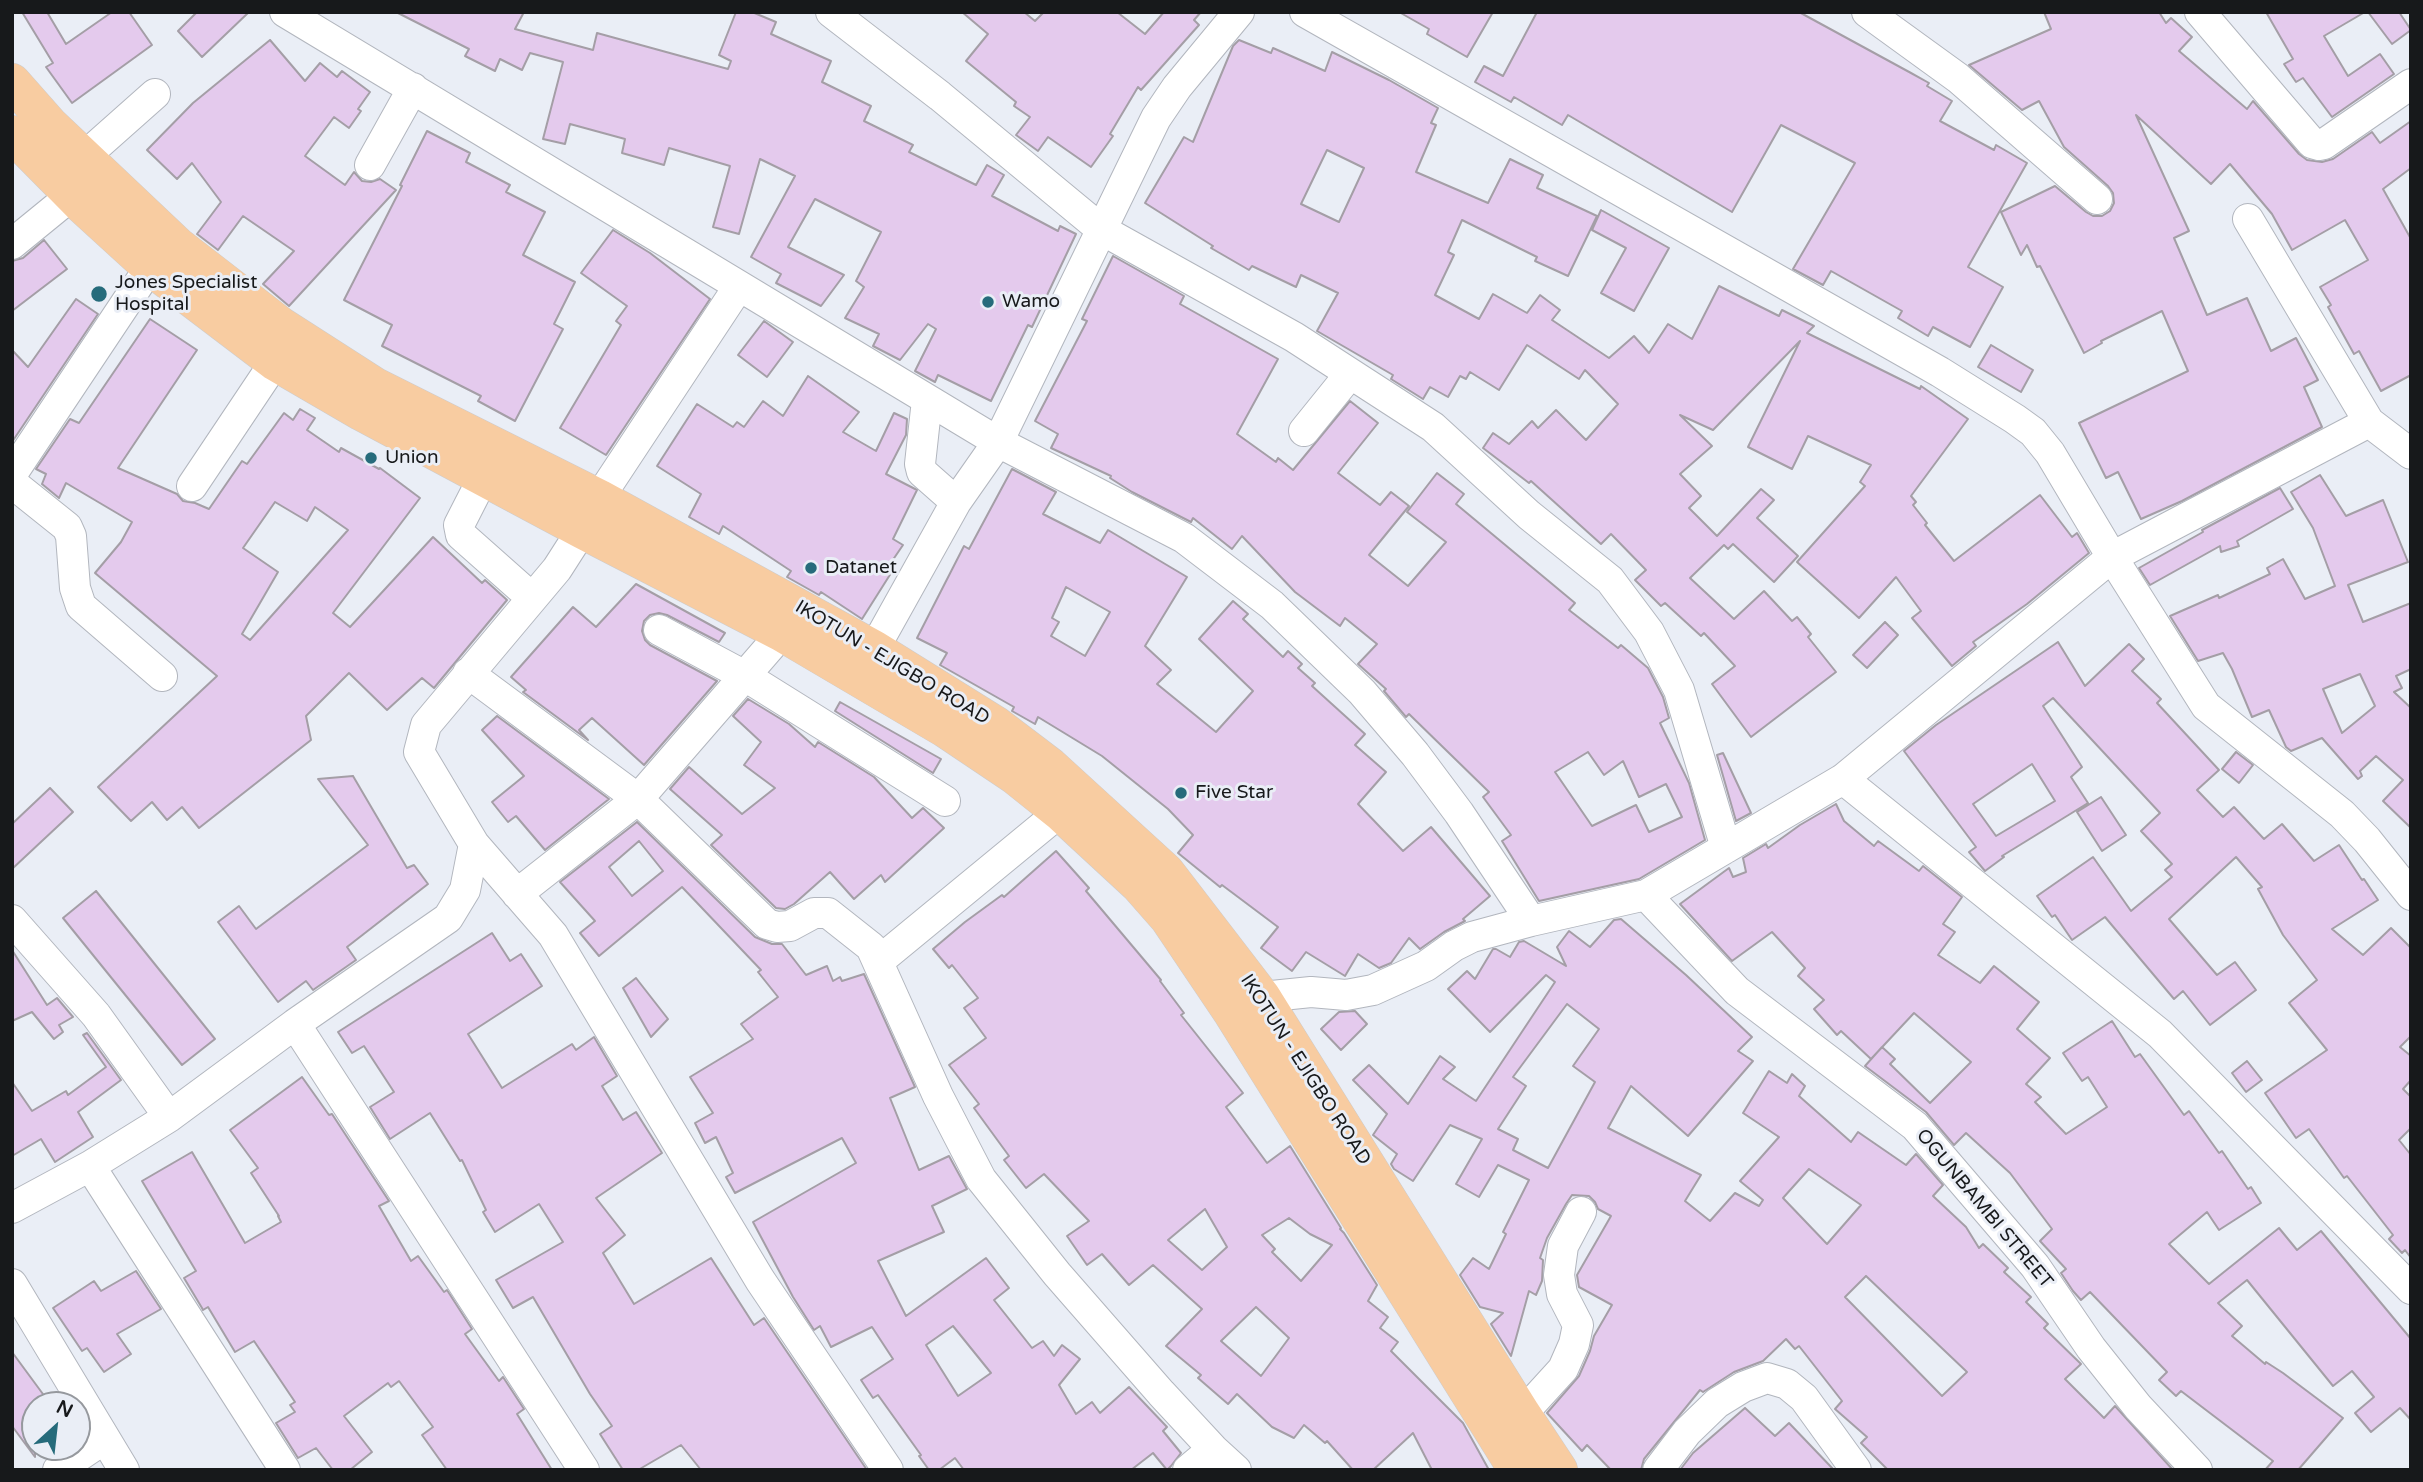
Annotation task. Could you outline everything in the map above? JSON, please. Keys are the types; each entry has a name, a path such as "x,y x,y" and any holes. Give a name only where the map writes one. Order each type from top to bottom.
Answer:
{"main road":[{"name":"IKOTUN - EJIGBO ROAD","path":"12,82 50,125 178,246 280,325 375,386 599,498 874,649 996,725 1050,766 1166,872 1247,1005 1517,1470"},
{"name":"IKOTUN - EJIGBO ROAD","path":"12,134 72,195 150,267 275,362 483,478 782,633 945,729 1015,776 1060,812 1147,893 1247,1005 1559,1470"}],"street":[{"path":"285,12 998,442 1184,538 1272,605 1362,692 1415,754 1460,813 1531,921"},
{"path":"831,12 940,96 1102,230 1294,337 1433,426 1529,515 1611,580 1649,632 1679,690 1726,848"},
{"path":"874,649 956,502 998,442 1156,118 1177,87 1239,12"},
{"path":"1305,12 1928,366 2033,432 2050,453 2206,706 2342,814 2367,840 2411,895"},
{"path":"1867,12 1958,78 2097,199"},
{"path":"2200,12 2312,143 2324,144 2411,84"},
{"path":"370,165 412,88"},
{"path":"84,157 155,93"},
{"path":"12,244 72,195"},
{"path":"2248,219 2369,422 2411,454"},
{"path":"12,474 150,267"},
{"path":"739,286 599,498 557,569 426,725 419,752 474,845 553,935 760,1280 888,1470"},
{"path":"191,486 275,362"},
{"path":"1304,431 1350,373"},
{"path":"927,400 920,464 922,472 956,502"},
{"path":"1247,1005 1311,992 1346,995 1373,990 1426,966 1472,937 1646,895 1843,779 2112,557 2369,422"},
{"path":"483,478 459,525 461,535 532,598"},
{"path":"12,483 67,527 71,536 75,589 81,606 162,676"},
{"path":"659,630 745,676 945,801"},
{"path":"517,894 638,799 782,633"},
{"path":"468,673 638,799 767,924 777,928 790,926 814,913 828,913 871,947 938,1096 981,1179 1057,1274 1213,1449 1236,1470"},
{"path":"1843,779 2160,1034 2411,1289"},
{"path":"879,961 1060,812"},
{"path":"12,1208 90,1166 169,1117 295,1024 448,918 465,890 474,845"},
{"name":"OGUNBAMBI STREET","path":"1646,895 1737,991 1915,1126 2035,1266 2091,1348 2138,1407 2197,1470"},
{"path":"12,920 96,1015 169,1117"},
{"path":"295,1024 584,1470"},
{"path":"90,1166 285,1470"},
{"path":"1522,1415 1563,1369 1574,1344 1578,1325 1562,1294 1559,1275 1563,1246 1581,1212"},
{"path":"12,1284 124,1470"},
{"path":"1658,1470 1686,1432 1717,1404 1743,1387 1768,1378 1787,1384 1804,1398 1856,1470"},
{"path":"58,1470 104,1440"},
{"path":"1188,1470 1213,1449"}],"building":[{"path":"22,12 47,12 66,44 112,12 129,12 152,45 72,103 46,67 53,63"},
{"path":"197,12 249,12 202,57 178,31"},
{"path":"396,12 524,12 515,29 593,50 597,33 728,69 731,61 719,55 736,12 752,12 776,22 771,34 831,61 822,82 871,106 864,121 913,145 909,152 976,185 987,165 1004,175 992,196 1058,231 1060,226 1076,234 1032,327 1028,325 991,401 938,375 935,382 915,371 936,329 928,324 900,360 873,346 879,334 845,318 864,287 856,281 881,232 815,199 788,247 844,275 821,306 776,283 781,274 751,257 795,176 760,159 739,234 713,227 730,166 669,148 664,165 622,153 625,139 570,124 565,144 543,139 563,62 530,53 522,70 500,59 495,71 465,56 469,49"},
{"path":"962,12 1024,12 1035,21 1044,12 1117,12 1145,34 1164,12 1201,12 1194,20 1199,25 1141,90 1138,87 1110,134 1113,136 1091,167 1048,137 1038,151 1016,135 1030,117 1014,106 1016,102 966,61 988,34"},
{"path":"1399,12 1493,12 1467,57 1427,34 1429,29"},
{"path":"1537,12 1799,12 1929,83 1927,86 1952,101 1940,121 1994,150 1996,145 2027,163 1968,267 2003,287 1970,347 1933,327 1928,336 1898,318 1902,311 1831,271 1823,285 1793,269 1855,163 1781,125 1732,212 1568,115 1562,125 1514,97 1511,102 1475,82 1484,66 1503,76"},
{"path":"2044,12 2159,12 2166,23 2171,18 2192,37 2179,51 2247,109 2253,101 2307,160 2322,162 2333,159 2372,132 2380,143 2411,121 2411,168 2383,189 2411,239 2411,375 2381,391 2359,351 2354,354 2320,287 2368,260 2345,220 2292,250 2272,214 2230,164 2211,184 2136,115 2189,231 2174,238 2207,315 2247,298 2271,351 2296,338 2318,380 2304,387 2322,427 2182,501 2141,519 2118,472 2106,478 2079,423 2188,371 2162,311 2101,341 2102,343 2084,353 2040,266 2037,267 2027,245 2021,255 2001,212 2055,186 2086,212 2093,216 2102,216 2110,211 2114,203 2113,193 2064,147 2039,101 2022,110 1969,65 2051,29"},
{"path":"2266,12 2365,12 2324,36 2348,76 2380,54 2394,74 2332,117 2303,78 2296,82 2284,64 2293,59"},
{"path":"2368,12 2399,12 2411,30 2392,44"},
{"path":"270,40 305,81 320,63 337,77 342,71 370,92 349,128 334,117 305,156 345,185 354,172 362,181 380,179 396,190 289,306 263,284 294,251 243,216 218,250 197,234 221,202 192,163 177,179 147,150 193,103"},
{"path":"1239,40 1271,53 1273,48 1325,71 1332,52 1438,108 1431,123 1436,125 1416,172 1488,203 1510,159 1543,175 1537,188 1597,216 1568,276 1535,261 1537,257 1462,220 1448,252 1454,255 1435,295 1479,319 1493,294 1527,313 1540,295 1560,310 1552,320 1609,358 1634,336 1649,353 1668,324 1692,339 1719,286 1779,316 1782,310 1814,326 1807,333 1920,389 1921,386 1968,419 1911,496 1916,502 1913,505 1927,523 1925,525 1954,561 2040,495 2072,537 2077,533 2089,553 2027,604 1973,642 1976,646 1952,666 1912,618 1921,611 1896,577 1859,618 1797,562 1865,486 1860,482 1871,465 1808,436 1792,469 1748,447 1800,341 1713,430 1680,415 1712,446 1680,474 1701,496 1689,508 1717,536 1761,489 1774,500 1757,518 1798,556 1774,582 1733,544 1728,549 1724,545 1690,578 1734,619 1764,591 1792,621 1797,617 1811,634 1808,637 1836,672 1751,737 1712,684 1735,666 1704,633 1701,636 1665,603 1661,606 1635,580 1646,570 1611,534 1601,544 1531,481 1529,483 1483,448 1493,433 1509,444 1532,421 1538,428 1556,410 1586,440 1618,404 1585,370 1579,379 1527,345 1499,390 1470,372 1466,379 1460,376 1448,397 1430,387 1423,399 1391,379 1393,375 1317,331 1338,293 1301,275 1296,287 1252,266 1249,270 1145,203 1184,137 1193,142 1233,46","holes":["1327,150 1364,168 1339,222 1301,204"]},
{"path":"427,131 470,153 466,162 510,185 506,192 545,212 523,255 575,282 554,324 563,329 515,421 478,401 481,396 382,346 392,325 344,300"},
{"path":"1601,210 1669,248 1634,311 1601,293 1626,248 1592,230"},
{"path":"613,230 650,253 710,299 606,455 560,428 621,325 616,321 627,306 581,273"},
{"path":"44,240 67,269 12,311 12,261 23,258"},
{"path":"1113,256 1184,296 1180,304 1278,359 1237,434 1276,462 1278,458 1293,470 1350,401 1378,423 1338,473 1380,505 1391,492 1409,506 1369,555 1408,586 1446,542 1407,512 1437,473 1464,494 1456,504 1575,603 1569,610 1618,648 1621,645 1648,668 1663,697 1669,718 1660,723 1689,783 1705,840 1639,879 1539,901 1502,841 1511,835 1483,797 1489,792 1409,714 1406,717 1384,691 1386,689 1358,664 1377,644 1345,618 1340,626 1295,592 1242,536 1232,549 1193,518 1191,522 1132,492 1110,478 1111,476 1051,448 1058,434 1035,421 1087,321 1082,319","holes":["1588,752 1604,775 1623,761 1639,797 1666,784 1682,817 1649,832 1636,805 1592,826 1555,772"]},
{"path":"76,299 98,314 12,442 12,350 28,367"},
{"path":"150,319 197,350 118,468 177,494 183,501 209,509 242,461 247,464 284,413 293,420 300,409 315,418 307,430 339,452 341,448 380,468 420,498 333,613 350,627 433,537 482,583 485,580 507,600 434,688 422,678 387,710 349,673 306,716 311,740 199,828 182,807 167,820 152,802 131,821 98,787 217,676 95,573 121,542 132,522 66,483 59,498 42,484 46,474 36,469 70,419 79,423","holes":["275,502 307,521 315,507 348,530 250,640 242,634 278,572 243,548"]},
{"path":"764,321 793,342 767,377 738,355"},
{"path":"1991,345 2033,370 2021,392 1978,367"},
{"path":"808,376 859,412 843,432 876,451 894,413 907,419 906,435 886,474 917,490 893,539 903,545 888,567 893,570 862,619 821,592 819,595 787,577 791,571 723,526 719,534 689,517 701,494 657,466 697,404 733,427 737,422 744,427 763,401 783,416"},
{"path":"1012,469 1056,492 1043,514 1100,543 1108,530 1187,577 1145,646 1171,670 1157,684 1216,732 1253,691 1199,639 1233,601 1248,614 1243,619 1283,657 1288,651 1302,664 1298,668 1315,683 1312,686 1365,734 1355,745 1386,772 1358,804 1403,851 1431,827 1490,896 1463,919 1465,921 1420,949 1409,938 1391,963 1379,968 1358,954 1345,976 1306,952 1292,971 1261,948 1278,927 1222,885 1220,887 1178,853 1193,835 1168,809 1102,756 1038,717 1035,724 1012,711 1014,707 940,665 947,653 917,638 964,546 969,549","holes":["1066,587 1110,612 1085,656 1051,636 1059,622 1052,618"]},
{"path":"2320,475 2346,516 2383,500 2408,562 2348,585 2363,622 2411,603 2411,669 2396,676 2402,688 2394,692 2411,708 2411,828 2383,801 2403,780 2376,756 2360,771 2362,776 2358,779 2322,738 2291,751 2286,747 2269,710 2252,717 2223,653 2198,661 2170,616 2218,595 2219,598 2270,574 2267,568 2283,559 2305,599 2335,586 2313,528 2291,492","holes":["2360,674 2375,706 2342,733 2323,689"]},
{"path":"2280,488 2293,509 2237,541 2239,546 2221,552 2220,546 2150,585 2139,568"},
{"path":"636,584 725,633 719,642 659,613 650,615 644,621 642,631 650,645 717,681 644,765 592,718 579,730 588,740 523,692 526,690 511,677 573,607 596,627"},
{"path":"1885,622 1898,635 1867,668 1853,655"},
{"path":"2058,642 2085,686 2129,644 2144,659 2132,671 2161,699 2157,703 2219,770 2197,790 2223,817 2234,807 2264,839 2282,824 2314,861 2339,845 2378,900 2332,929 2363,955 2391,928 2411,948 2411,1036 2400,1047 2411,1056 2411,1080 2403,1089 2411,1097 2411,1128 2399,1140 2411,1155 2411,1258 2405,1250 2402,1253 2389,1239 2393,1235 2347,1176 2344,1178 2309,1129 2296,1138 2265,1093 2327,1050 2289,1003 2317,980 2283,935 2258,889 2262,887 2236,857 2169,919 2217,975 2235,962 2256,990 2210,1025 2183,991 2174,999 2105,917 2072,940 2055,915 2052,917 2037,896 2093,857 2131,911 2172,877 2165,870 2172,864 2141,831 2160,813 2053,698 2043,706 2082,767 2071,777 2088,803 2002,856 2004,857 1985,871 1969,852 1976,847 1904,751 1936,725","holes":["2032,764 2055,801 1996,836 1973,804"]},
{"path":"748,699 789,724 815,747 818,742 874,777 912,818 923,808 944,828 885,882 881,875 854,899 830,872 794,904 785,909 776,908 711,845 722,835 670,789 689,767 742,814 775,788 744,765 761,742 733,716"},
{"path":"840,702 941,759 933,773 835,711"},
{"path":"497,716 609,799 545,850 516,816 508,822 492,802 524,776 482,730"},
{"path":"2236,752 2253,765 2239,783 2222,769"},
{"path":"1723,753 1751,813 1736,821 1717,755"},
{"path":"353,776 407,868 414,865 428,884 347,947 356,960 313,990 306,981 278,1002 218,922 239,906 256,929 368,845 318,779"},
{"path":"50,788 73,812 12,869 12,824"},
{"path":"2101,797 2126,835 2102,851 2077,812"},
{"path":"1836,804 1844,821 1874,846 1878,841 1919,871 1923,866 1962,897 1943,924 1955,932 1938,955 1980,983 1994,966 2039,1002 2017,1029 2050,1058 2026,1084 2041,1097 2035,1102 2066,1134 2107,1107 2088,1077 2082,1081 2063,1053 2112,1021 2135,1057 2140,1054 2184,1115 2189,1111 2219,1153 2222,1151 2261,1203 2219,1230 2207,1212 2169,1244 2209,1284 2279,1228 2297,1250 2321,1231 2411,1339 2411,1420 2400,1408 2371,1432 2355,1413 2374,1397 2352,1371 2333,1386 2247,1280 2218,1303 2242,1326 2232,1336 2265,1364 2266,1362 2283,1373 2343,1418 2298,1470 2265,1470 2273,1461 2181,1391 2176,1396 2159,1380 2167,1372 2090,1292 2081,1300 2073,1291 2061,1273 2066,1269 2040,1241 2052,1229 2010,1173 1966,1133 1954,1145 1926,1112 1865,1066 1871,1059 1841,1031 1837,1035 1814,1009 1824,1000 1798,976 1805,968 1772,932 1732,961 1680,904 1729,868 1733,877 1746,872 1743,858 1766,844 1768,848","holes":["1914,1013 1971,1062 1930,1103 1890,1064 1895,1059 1882,1047"]},
{"path":"637,822 755,937 772,944 782,944 806,975 827,966 833,981 840,977 842,981 864,974 915,1087 890,1098 919,1170 949,1156 967,1189 932,1206 944,1232 878,1261 906,1316 986,1258 1009,1288 994,1300 1032,1348 1043,1341 1054,1356 1062,1345 1080,1359 1059,1385 1076,1414 1092,1402 1100,1413 1129,1387 1167,1427 1163,1431 1181,1453 1171,1466 1167,1470 1153,1453 1131,1470 964,1470 955,1458 939,1470 929,1470 878,1395 873,1398 861,1380 893,1359 872,1327 831,1347 820,1326 814,1330 793,1297 753,1222 856,1163 842,1138 735,1193 726,1177 733,1173 716,1137 705,1143 695,1123 713,1113 690,1077 753,1039 741,1024 778,997 758,972 761,970 682,887 599,956 580,933 595,921 560,882","holes":["639,841 663,871 632,896 609,867","953,1326 991,1373 958,1396 926,1345"]},
{"path":"1056,851 1089,888 1086,891 1161,980 1184,1013 1181,1015 1243,1093 1226,1107 1267,1163 1290,1146 1377,1285 1368,1301 1388,1317 1380,1328 1398,1342 1391,1351 1463,1423 1489,1470 1432,1470 1413,1433 1373,1470 1353,1470 1327,1441 1325,1443 1304,1425 1294,1438 1272,1427 1237,1394 1228,1404 1198,1378 1201,1375 1166,1346 1202,1309 1153,1265 1129,1285 1102,1254 1087,1265 1067,1236 1089,1221 1044,1174 1026,1188 1004,1160 1009,1156 974,1108 979,1104 949,1065 986,1038 964,1008 978,998 952,965 949,968 933,949 965,922 1002,895 1004,897","holes":["1205,1209 1227,1247 1202,1270 1168,1240","1289,1218 1310,1234 1332,1245 1301,1281 1272,1252 1275,1249 1262,1235","1256,1307 1289,1338 1261,1376 1221,1341"]},
{"path":"96,891 215,1039 182,1065 63,918"},
{"path":"1621,919 1752,1037 1738,1051 1753,1061 1688,1136 1631,1086 1608,1128 1701,1175 1685,1201 1710,1221 1735,1193 1759,1206 1763,1200 1740,1181 1779,1137 1743,1113 1769,1071 1787,1083 1792,1074 1805,1086 1799,1096 1851,1142 1858,1132 1906,1165 1916,1154 1943,1185 1933,1196 1966,1227 1979,1248 1983,1244 2008,1268 2004,1272 2031,1297 2026,1302 2048,1324 2044,1328 2081,1364 2065,1379 2104,1418 2115,1406 2173,1470 1888,1470 1861,1443 1867,1437 1835,1409 1842,1401 1799,1346 1795,1349 1786,1339 1763,1361 1734,1372 1703,1392 1700,1390 1644,1459 1641,1470 1611,1470 1587,1445 1582,1451 1547,1413 1579,1376 1594,1336 1612,1305 1579,1287 1577,1275 1611,1216 1598,1209 1589,1196 1572,1195 1547,1238 1540,1258 1543,1260 1542,1281 1536,1295 1529,1291 1511,1356 1491,1324 1503,1313 1480,1307 1460,1275 1473,1258 1489,1269 1506,1234 1503,1232 1529,1180 1498,1165 1479,1197 1456,1184 1482,1139 1450,1125 1413,1181 1394,1169 1391,1164 1397,1154 1373,1135 1387,1114 1353,1080 1369,1065 1408,1104 1440,1056 1455,1067 1443,1079 1476,1101 1555,982 1546,975 1490,1032 1448,989 1467,971 1475,979 1493,949 1510,957 1519,942 1524,941 1566,966 1557,947 1569,931 1590,947 1614,920","holes":["1567,1004 1599,1029 1573,1066 1595,1082 1548,1168 1513,1150 1518,1139 1498,1129 1526,1086 1513,1077","1809,1169 1861,1205 1827,1244 1783,1198","1866,1276 1967,1372 1942,1396 1845,1297"]},
{"path":"492,933 510,961 521,954 542,986 468,1034 502,1088 572,1044 576,1050 594,1037 617,1076 602,1086 623,1120 636,1112 662,1153 596,1198 625,1235 603,1253 634,1304 711,1258 754,1325 764,1318 867,1470 701,1470 681,1445 638,1470 623,1470 600,1434 612,1426 533,1297 513,1308 496,1280 563,1242 539,1204 495,1232 483,1212 486,1210 462,1160 460,1161 430,1113 390,1139 370,1107 394,1092 364,1046 352,1053 338,1032"},
{"path":"12,950 47,1005 57,998 73,1017 59,1025 63,1032 54,1039 32,1012 12,1021"},
{"path":"636,978 668,1019 651,1037 623,988"},
{"path":"1355,1011 1367,1024 1341,1050 1321,1029 1339,1012"},
{"path":"87,1033 121,1080 78,1112 93,1137 55,1162 41,1139 12,1156 12,1082 32,1111 66,1091 68,1095 106,1067 83,1035"},
{"path":"2247,1061 2262,1080 2246,1092 2232,1073"},
{"path":"302,1077 329,1115 332,1114 389,1201 379,1206 411,1261 418,1256 444,1292 447,1290 472,1329 465,1334 499,1381 503,1377 524,1409 517,1414 552,1470 447,1470 422,1435 433,1427 399,1381 391,1387 388,1383 344,1416 372,1452 350,1470 333,1470 316,1448 298,1458 276,1423 295,1412 290,1405 295,1402 254,1341 235,1352 208,1307 203,1310 184,1278 196,1271 142,1181 192,1152 245,1243 281,1222 251,1173 258,1168 230,1130"},
{"path":"136,1271 161,1309 117,1334 131,1354 104,1372 87,1348 82,1351 53,1308 94,1281 101,1291"},
{"path":"12,1352 41,1391 21,1391 21,1438 12,1426"},
{"path":"1745,1408 1775,1436 1789,1423 1834,1470 1680,1470 1693,1453"}],"place":[{"name":"Jones Specialist Hospital","path":"99,294"},
{"name":"Wamo","path":"988,302"},
{"name":"Union","path":"371,458"},
{"name":"Datanet","path":"811,568"},
{"name":"Five Star","path":"1181,793"}]}
